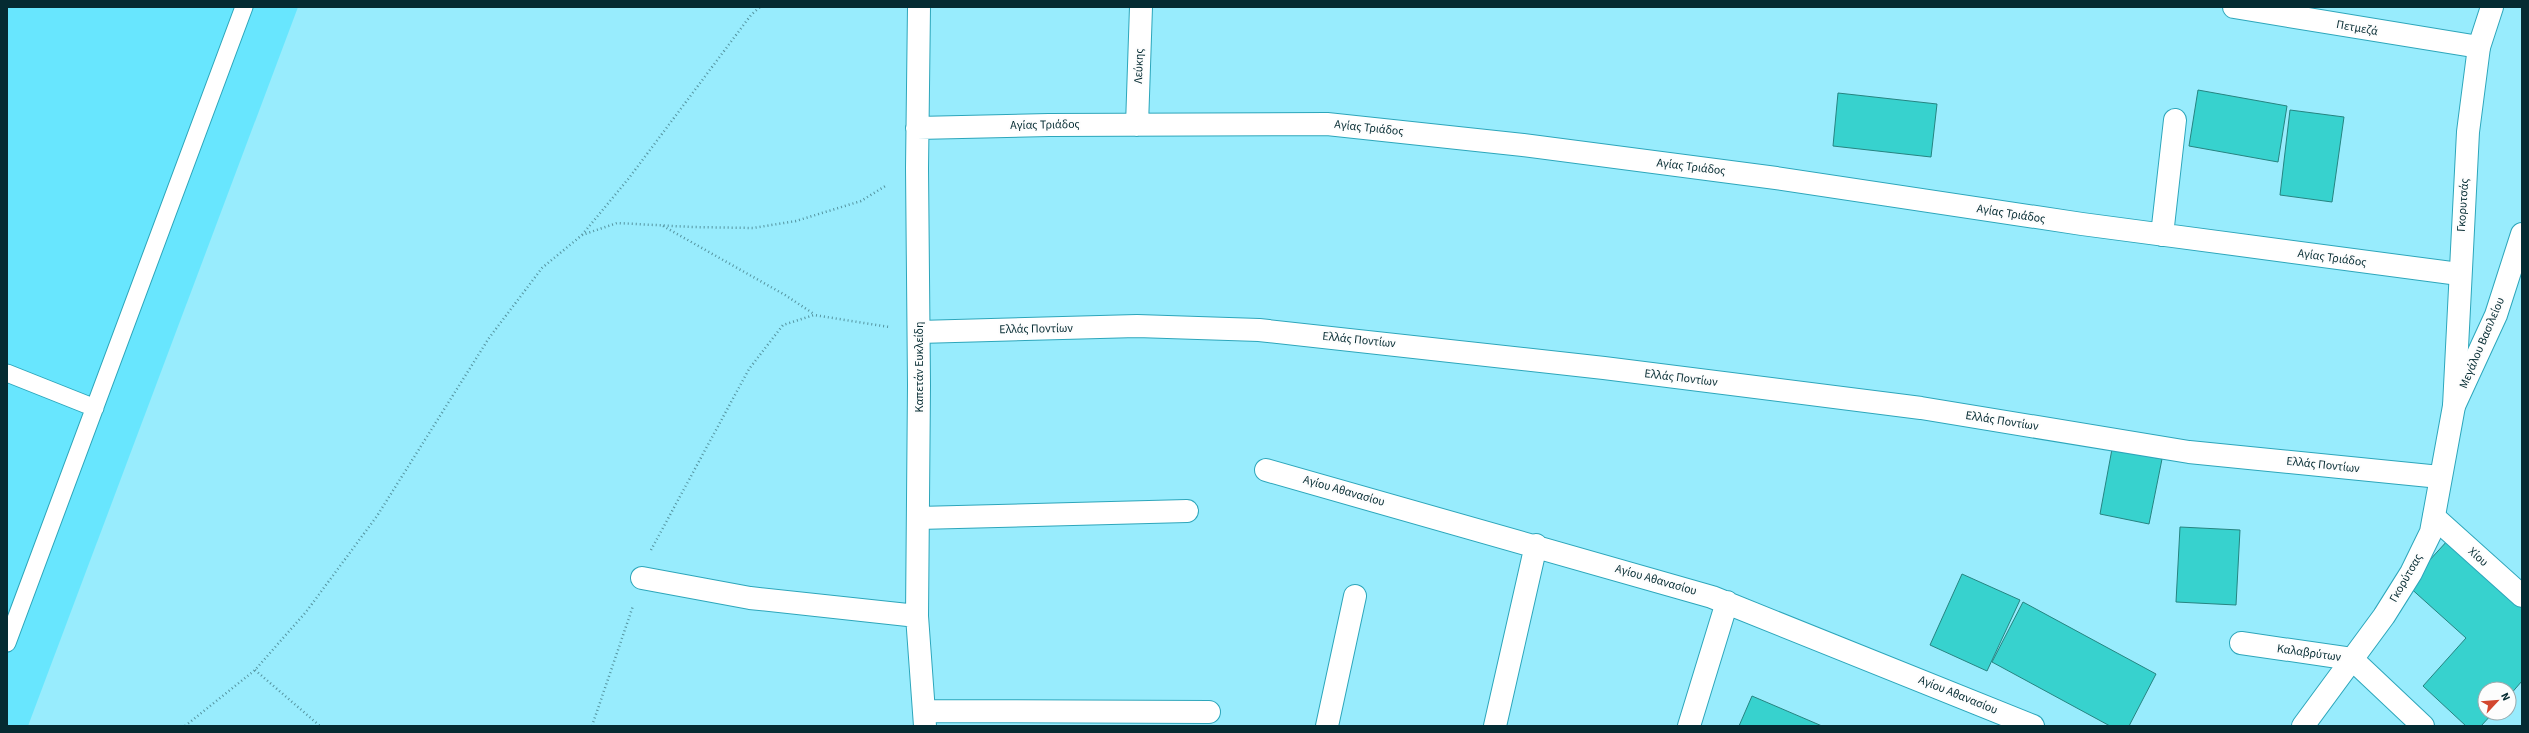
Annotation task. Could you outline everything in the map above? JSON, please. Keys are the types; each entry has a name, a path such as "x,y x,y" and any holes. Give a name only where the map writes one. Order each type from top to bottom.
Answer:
{"street":[{"name":"Καπετάν Ευκλείδη","path":"919,7 917,128 919,332 917,616 924,718"},
{"name":"Λεύκης","path":"1137,124 1141,7"},
{"name":"Πετμεζά","path":"2234,7 2479,47"},
{"name":"Γκορυτσάς","path":"2454,406 2459,274 2468,132 2479,47 2492,7"},
{"path":"2162,235 2176,120"},
{"name":"Αγίας Τριάδος","path":"917,128 1137,124 1327,124 1492,142 1776,178 2162,235 2459,274"},
{"name":"Μεγάλου Βασιλείου","path":"2454,406 2496,315 2522,234"},
{"name":"Ελλάς Ποντίων","path":"919,332 1138,326 1259,330 1604,368 1913,407 2189,452 2440,477"},
{"name":"Γκορύτσας","path":"2303,726 2384,616 2412,572 2431,532 2454,406"},
{"name":"Αγίου Αθανασίου","path":"1266,470 1536,545 1727,602 2033,726"},
{"path":"918,518 1187,511"},
{"name":"Χίου","path":"2434,517 2522,596"},
{"path":"1495,726 1536,545"},
{"path":"642,578 750,598 917,616"},
{"path":"1327,726 1355,596"},
{"path":"1688,726 1727,602"},
{"name":"Καλαβρύτων","path":"2241,643 2352,659 2423,726"},
{"path":"924,718 1209,712"}],"lane":[{"path":"7,643 244,7"},
{"path":"7,373 94,408"}],"path":[{"path":"185,726 255,670 306,612 345,562 377,516 489,338 542,268 582,235 629,178 752,15 760,7"},
{"path":"582,235 617,223 753,228 796,222 861,201 917,168"},
{"path":"662,225 785,295 814,315 919,332"},
{"path":"592,726 651,550 749,369 783,325 814,315"},
{"path":"255,670 320,726"}],"shaded area":[{"path":"7,7 298,7 28,726 7,726"}],"building":[{"path":"2198,90 2287,106 2278,162 2189,146"},
{"path":"1838,93 1937,104 1931,157 1833,146"},
{"path":"2290,110 2344,117 2332,202 2280,195"},
{"path":"2112,449 2162,459 2149,524 2100,514"},
{"path":"2180,527 2240,530 2236,605 2176,602"},
{"path":"2448,540 2522,607 2522,681 2517,687 2517,681 2477,681 2477,721 2486,721 2481,726 2466,726 2423,686 2466,638 2407,585"},
{"path":"1962,574 2020,600 1987,671 1930,645"},
{"path":"2023,602 2156,674 2129,726 2110,726 1992,662"},
{"path":"1752,696 1822,726 1739,726"}]}
